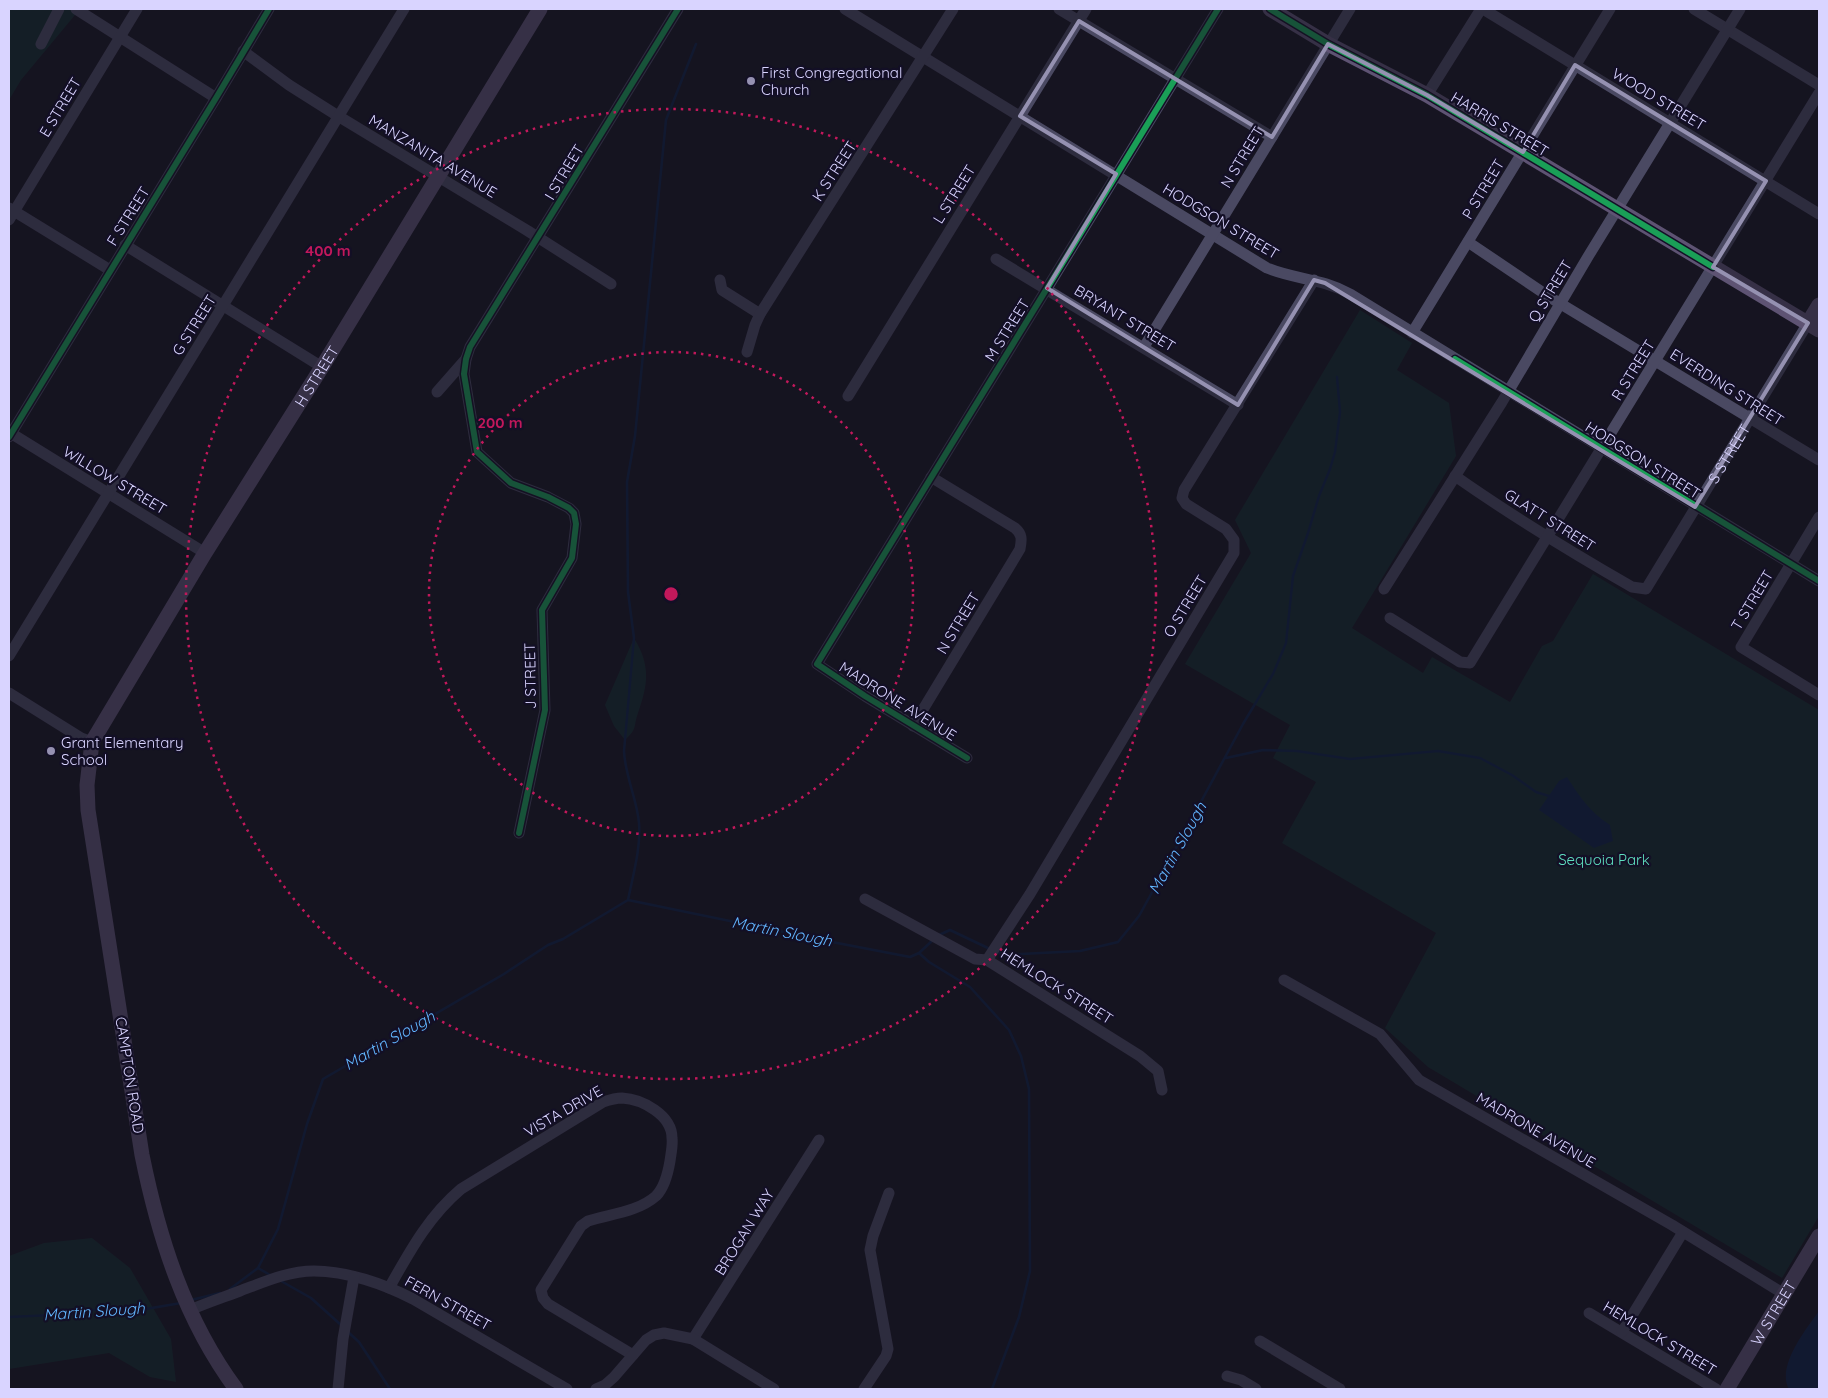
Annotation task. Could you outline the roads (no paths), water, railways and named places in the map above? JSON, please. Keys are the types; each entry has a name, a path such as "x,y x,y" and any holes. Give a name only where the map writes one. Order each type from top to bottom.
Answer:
{"main road":[{"name":"H STREET","path":"92,742 205,553 322,367 540,9"},
{"name":"HARRIS STREET","path":"1270,9 1328,44 1427,95 1814,327"},
{"name":"S STREET","path":"1814,327 1819,305"},
{"name":"CAMPTON ROAD","path":"92,742 87,785 88,810 142,1155 158,1224 176,1277 190,1310 214,1356 236,1389"},
{"name":"W STREET","path":"1726,1389 1819,1236"}],"street":[{"path":"41,44 59,9"},
{"path":"76,9 216,98"},
{"name":"E STREET","path":"10,213 137,9"},
{"name":"F STREET","path":"9,434 269,9"},
{"name":"G STREET","path":"9,656 404,9"},
{"name":"I STREET","path":"466,359 470,347 539,238 678,9"},
{"name":"HODGSON STREET","path":"845,9 1267,268 1284,275 1314,280 1338,288 1819,582"},
{"name":"K STREET","path":"747,352 760,314 953,9"},
{"path":"1058,9 1272,137"},
{"name":"L STREET","path":"848,396 1086,9"},
{"name":"M STREET","path":"817,664 1218,9"},
{"name":"N STREET","path":"1144,347 1350,9"},
{"path":"1427,95 1482,9"},
{"name":"WOOD STREET","path":"1482,9 1819,214"},
{"name":"P STREET","path":"1412,333 1610,9"},
{"path":"1694,9 1819,86"},
{"name":"Q STREET","path":"1384,589 1507,392 1740,9"},
{"name":"MANZANITA AVENUE","path":"243,51 289,85 539,238 610,284"},
{"name":"R STREET","path":"1390,618 1460,662 1470,663 1819,93"},
{"path":"10,213 110,270"},
{"name":"EVERDING STREET","path":"1468,242 1561,304 1819,460"},
{"path":"125,245 322,367"},
{"name":"BRYANT STREET","path":"996,258 1238,405"},
{"path":"720,280 722,290 760,314"},
{"name":"O STREET","path":"987,960 1030,894 1234,553 1234,540 1226,529 1186,504 1182,498 1184,490 1314,280"},
{"name":"S STREET","path":"1632,587 1646,589 1750,419 1814,327"},
{"path":"437,392 466,359"},
{"name":"J STREET","path":"466,359 464,374 477,452 511,483 569,508 574,513 576,524 572,558 542,610 545,710 518,833"},
{"name":"WILLOW STREET","path":"9,434 205,553"},
{"name":"GLATT STREET","path":"1454,476 1548,538 1632,587"},
{"name":"N STREET","path":"913,726 1020,549 1022,541 1021,533 1015,528 931,477"},
{"name":"T STREET","path":"1819,517 1741,648 1819,695"},
{"name":"MADRONE AVENUE","path":"817,664 913,726 967,758"},
{"path":"9,693 81,738 92,742"},
{"name":"HEMLOCK STREET","path":"865,899 975,958 987,960 1140,1056 1158,1071 1162,1090"},
{"name":"MADRONE AVENUE","path":"1284,980 1380,1034 1419,1080 1683,1232 1784,1294"},
{"name":"VISTA DRIVE","path":"389,1288 425,1226 444,1204 461,1189 603,1102 615,1099 628,1099 653,1109 661,1115 670,1127 672,1137 666,1180 657,1194 644,1205 588,1221 581,1226 542,1290 543,1298 548,1304 633,1355"},
{"name":"BROGAN WAY","path":"694,1340 819,1140"},
{"path":"864,1389 886,1356 888,1349 870,1250 873,1236 889,1193"},
{"path":"1622,1332 1683,1232"},
{"name":"FERN STREET","path":"190,1310 266,1281 298,1272 315,1271 354,1277 389,1288 413,1299 567,1389"},
{"path":"338,1389 343,1339 354,1277"},
{"name":"HEMLOCK STREET","path":"1589,1313 1716,1389"},
{"path":"596,1389 610,1381 646,1340 654,1335 673,1334 694,1340 774,1389"},
{"path":"1260,1341 1340,1389"},
{"path":"1227,1376 1241,1380 1256,1389"}],"water":[{"path":"1567,777 1586,803 1610,825 1613,841 1594,848 1539,810 1559,781"},
{"path":"1819,1311 1819,1389 1789,1389 1786,1380 1786,1370 1789,1359 1800,1338"}],"waterway":[{"path":"628,900 639,842 639,823 626,769 624,751 634,638 628,592 627,482 635,436 666,120 696,44"},
{"name":"Martin Slough","path":"995,951 1004,955 1080,951 1118,942 1139,916 1243,724 1273,674 1286,643 1293,576 1335,452 1340,412 1337,377"},
{"path":"1226,758 1263,750 1297,751 1350,759 1438,751 1480,758 1512,775 1536,792 1552,797"},
{"name":"Martin Slough","path":"230,1289 258,1268 278,1229 307,1124 323,1079 504,974 548,945 563,939 628,900 910,957 919,953 933,940"},
{"name":"Martin Slough","path":"939,935 950,930 990,949"},
{"path":"919,953 929,962 970,987 1009,1030 1021,1056 1029,1089 1030,1271 1019,1317 992,1389"},
{"path":"258,1268 270,1275"},
{"path":"281,1281 311,1298 341,1325"},
{"name":"Martin Slough","path":"191,1300 220,1293"},
{"name":"Martin Slough","path":"9,1317 75,1314 94,1310 140,1310 181,1303"},
{"path":"348,1332 359,1342 390,1389"}],"place":[{"name":"First Congregational Church","path":"751,81"},
{"name":"Grant Elementary School","path":"51,751"}],"park label":[{"name":"Sequoia Park","path":"1604,859"}]}
